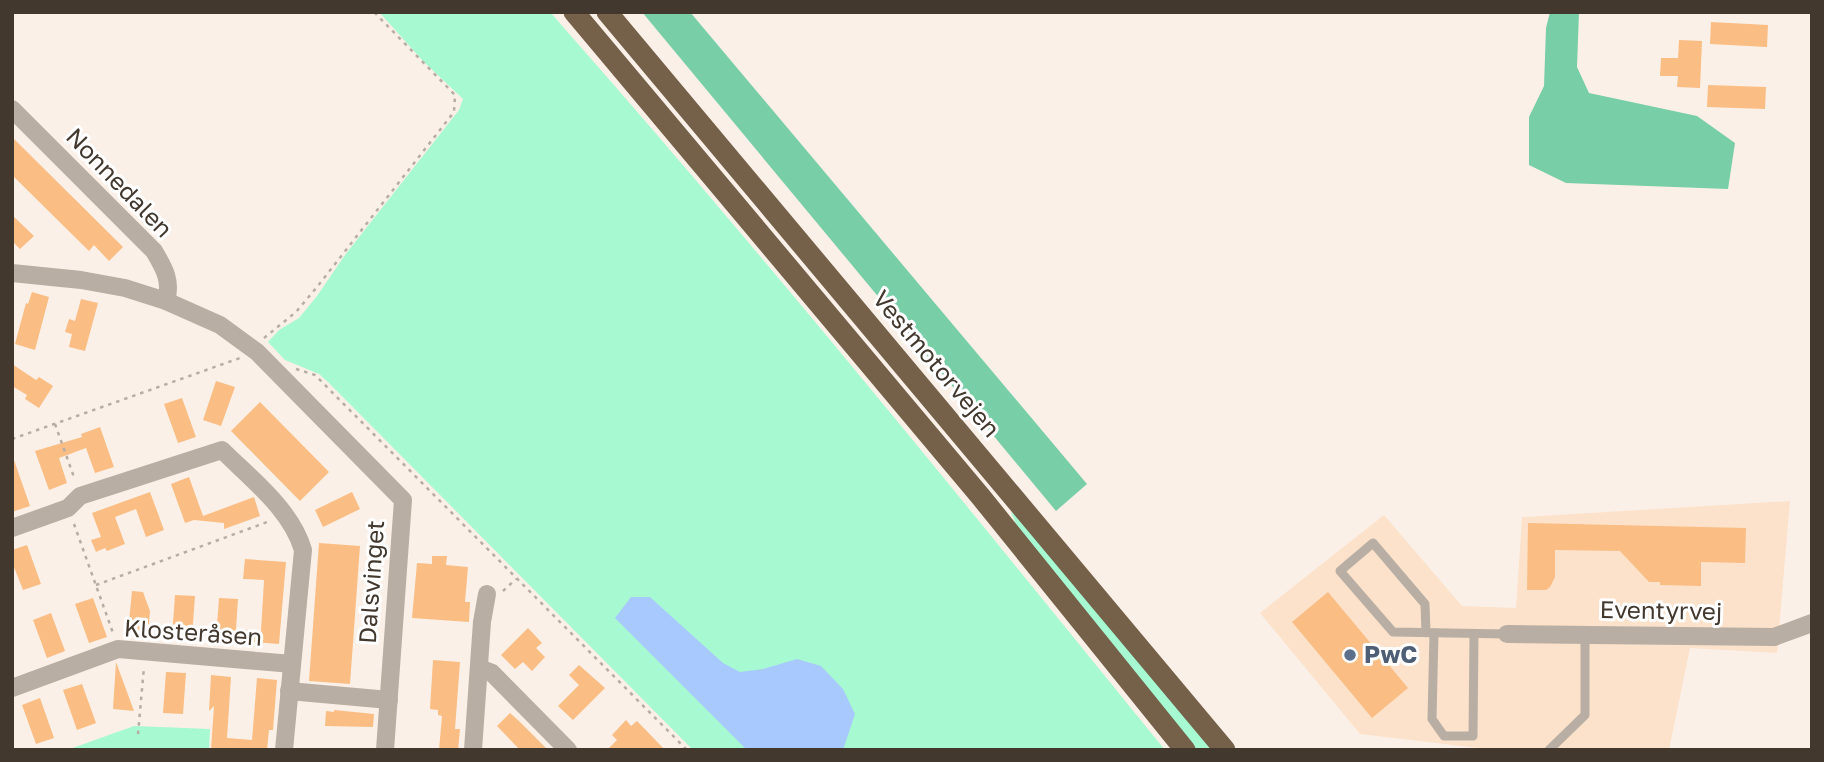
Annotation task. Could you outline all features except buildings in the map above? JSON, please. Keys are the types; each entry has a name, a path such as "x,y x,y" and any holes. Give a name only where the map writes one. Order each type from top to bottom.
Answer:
{"highway":[{"name":"Vestmotorvejen","path":"574,12 981,496 1185,750"},
{"name":"Vestmotorvejen","path":"607,12 1225,750"}],"street":[{"name":"Nonnedalen","path":"12,109 153,251 167,275 169,289 166,301"},
{"path":"12,273 81,280 125,288 166,301 260,346"},
{"name":"Dalsvinget","path":"260,346 403,500 385,750"},
{"name":"Klosteråsen","path":"12,528 74,502 222,450 286,515 297,530 303,550 284,750"},
{"path":"473,750 482,622 487,594"},
{"name":"Eventyrvej","path":"1507,634 1774,637 1812,623"},
{"name":"Klosteråsen","path":"12,688 118,649 292,664"},
{"path":"479,668 492,673 568,750"},
{"path":"289,691 388,700"}],"lane":[{"path":"1474,634 1473,736 1444,736 1432,719 1430,633 1425,604 1373,543 1340,571 1393,632 1430,633 1474,634 1507,634"},
{"path":"1549,750 1585,715 1585,635"}],"path":[{"path":"12,439 260,346 296,312 454,112 455,95 374,12"},
{"path":"287,366 316,375 687,750"},
{"path":"55,424 96,585 118,649"},
{"path":"96,585 286,515"},
{"path":"138,734 145,653"}],"shaded area":[{"path":"1790,501 1777,653 1690,648 1669,750 1495,750 1360,734 1260,613 1384,515 1462,606 1516,608 1522,517"}],"green space":[{"path":"379,12 550,12 784,285 1165,750 693,750 328,382 319,374 285,360 268,342 279,330 299,318 317,296 345,255 459,110 463,99 423,61"},
{"path":"642,12 690,12 1087,484 1056,511"},
{"path":"1550,12 1579,12 1577,67 1589,93 1697,116 1735,143 1728,189 1566,183 1529,165 1529,117 1544,86 1546,28"},
{"path":"1011,512 1021,520 1214,750 1196,750 1018,530"},
{"path":"134,726 210,729 209,750 67,750"}],"water":[{"path":"631,597 650,597 723,663 740,672 763,669 797,659 821,666 843,689 855,714 843,750 747,750 615,618"}],"place":[{"name":"PwC","path":"1350,655"}]}
